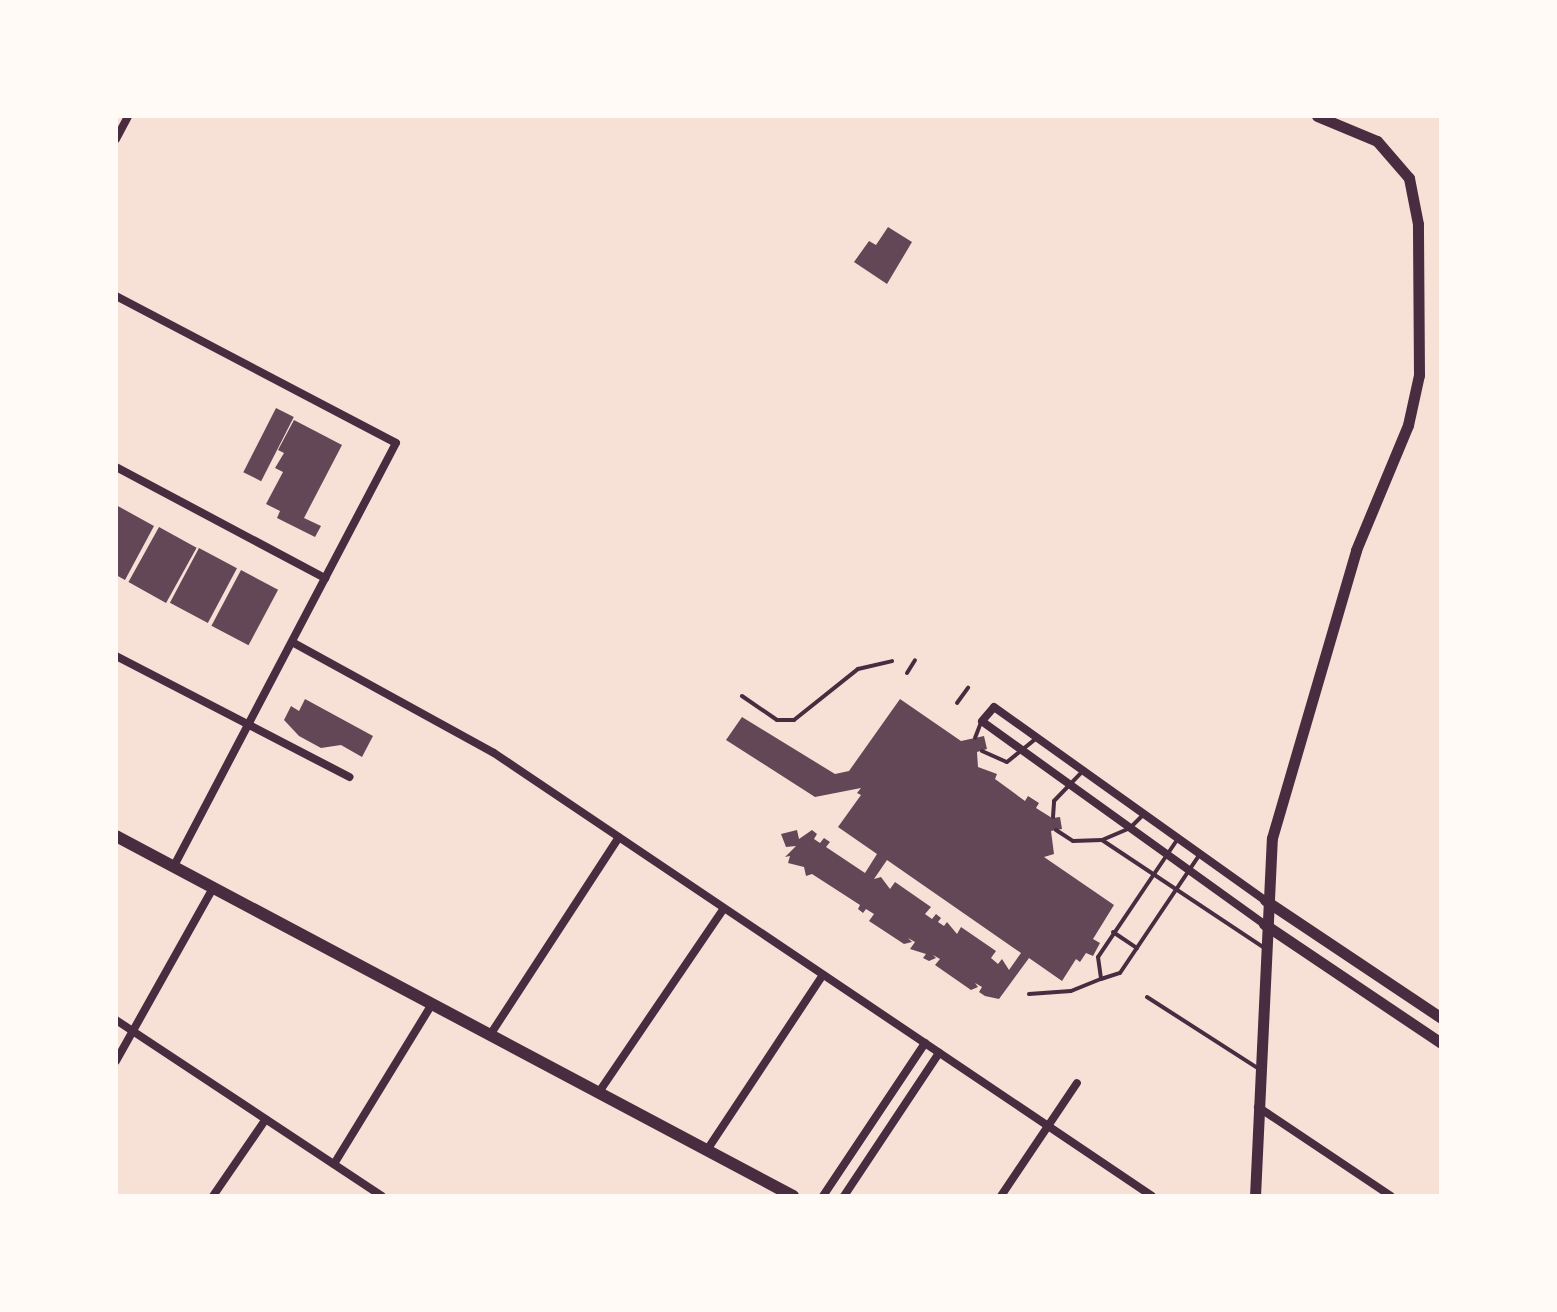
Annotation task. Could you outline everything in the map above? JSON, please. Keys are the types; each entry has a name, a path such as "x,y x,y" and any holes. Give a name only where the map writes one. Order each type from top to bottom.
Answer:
{"main road":[{"path":"116,836 707,1150 774,1192 793,1196"}],"street":[{"path":"116,139 128,116"},
{"path":"1255,1196 1265,900 1282,795 1365,521 1408,425 1420,366 1418,224 1409,178 1377,141 1317,116"},
{"path":"116,296 396,443 173,867"},
{"path":"117,471 325,578"},
{"path":"292,642 463,735 619,837 1147,1195"},
{"path":"116,656 349,777"},
{"path":"1441,1018 1265,900 994,707 982,721 1264,924 1441,1043"},
{"path":"490,1035 619,837"},
{"path":"116,1061 213,888"},
{"path":"599,1092 724,908"},
{"path":"707,1150 823,975"},
{"path":"334,1164 432,1004"},
{"path":"116,1020 382,1196"},
{"path":"823,1196 925,1043"},
{"path":"844,1196 939,1053"},
{"path":"1001,1196 1077,1083"},
{"path":"1258,1106 1391,1196"},
{"path":"213,1196 266,1119"}],"lane":[{"path":"907,673 915,660"},
{"path":"742,696 777,720 794,720 858,669 892,661"},
{"path":"957,703 968,688"},
{"path":"975,738 982,721"},
{"path":"982,751 1007,762 1025,752 1037,737"},
{"path":"1053,817 1054,801 1083,770"},
{"path":"1056,830 1073,841 1102,840 1130,828 1144,814"},
{"path":"1101,979 1098,957 1152,872 1178,838"},
{"path":"1102,840 1263,947"},
{"path":"1029,994 1071,991 1120,973 1200,854"},
{"path":"1113,932 1137,948"},
{"path":"1147,997 1259,1069"}],"building":[{"path":"888,227 912,242 887,284 854,262 869,241 876,245"},
{"path":"276,408 294,417 261,481 243,472"},
{"path":"294,420 342,445 304,518 321,526 315,537 277,518 280,511 266,504 283,472 275,468 284,453 278,450"},
{"path":"116,505 154,526 125,580 116,575"},
{"path":"159,527 197,548 166,603 128,582"},
{"path":"199,548 237,568 208,623 170,603"},
{"path":"241,570 278,590 249,645 211,626"},
{"path":"305,699 373,736 362,757 341,745 321,748 299,736 284,720 291,706 299,711"},
{"path":"900,699 961,741 984,736 987,749 977,752 978,767 997,774 995,779 1025,801 1028,796 1039,803 1036,808 1052,818 1060,817 1062,829 1051,831 1054,854 1044,857 1114,905 1093,939 1100,943 1093,956 1086,953 1080,962 1076,959 1062,981 1029,958 999,999 979,992 982,987 975,983 978,987 971,990 935,965 940,959 933,955 936,958 929,961 923,958 926,954 910,949 915,942 908,938 912,942 904,944 869,921 874,914 866,909 863,913 858,909 860,905 812,874 806,876 804,867 788,863 790,856 785,857 796,846 786,847 781,834 797,830 799,839 812,830 817,834 814,839 820,843 824,838 830,842 826,847 865,873 877,854 838,827 861,795 857,793 861,788 815,797 726,740 742,717 835,774 849,771","holes":["887,860 1021,953 1009,970 1002,959 998,964 991,958 996,951 961,927 957,934 947,922 944,926 938,922 941,918 936,914 932,919 925,914 931,907 895,882 890,889 881,877 874,879"]}]}
